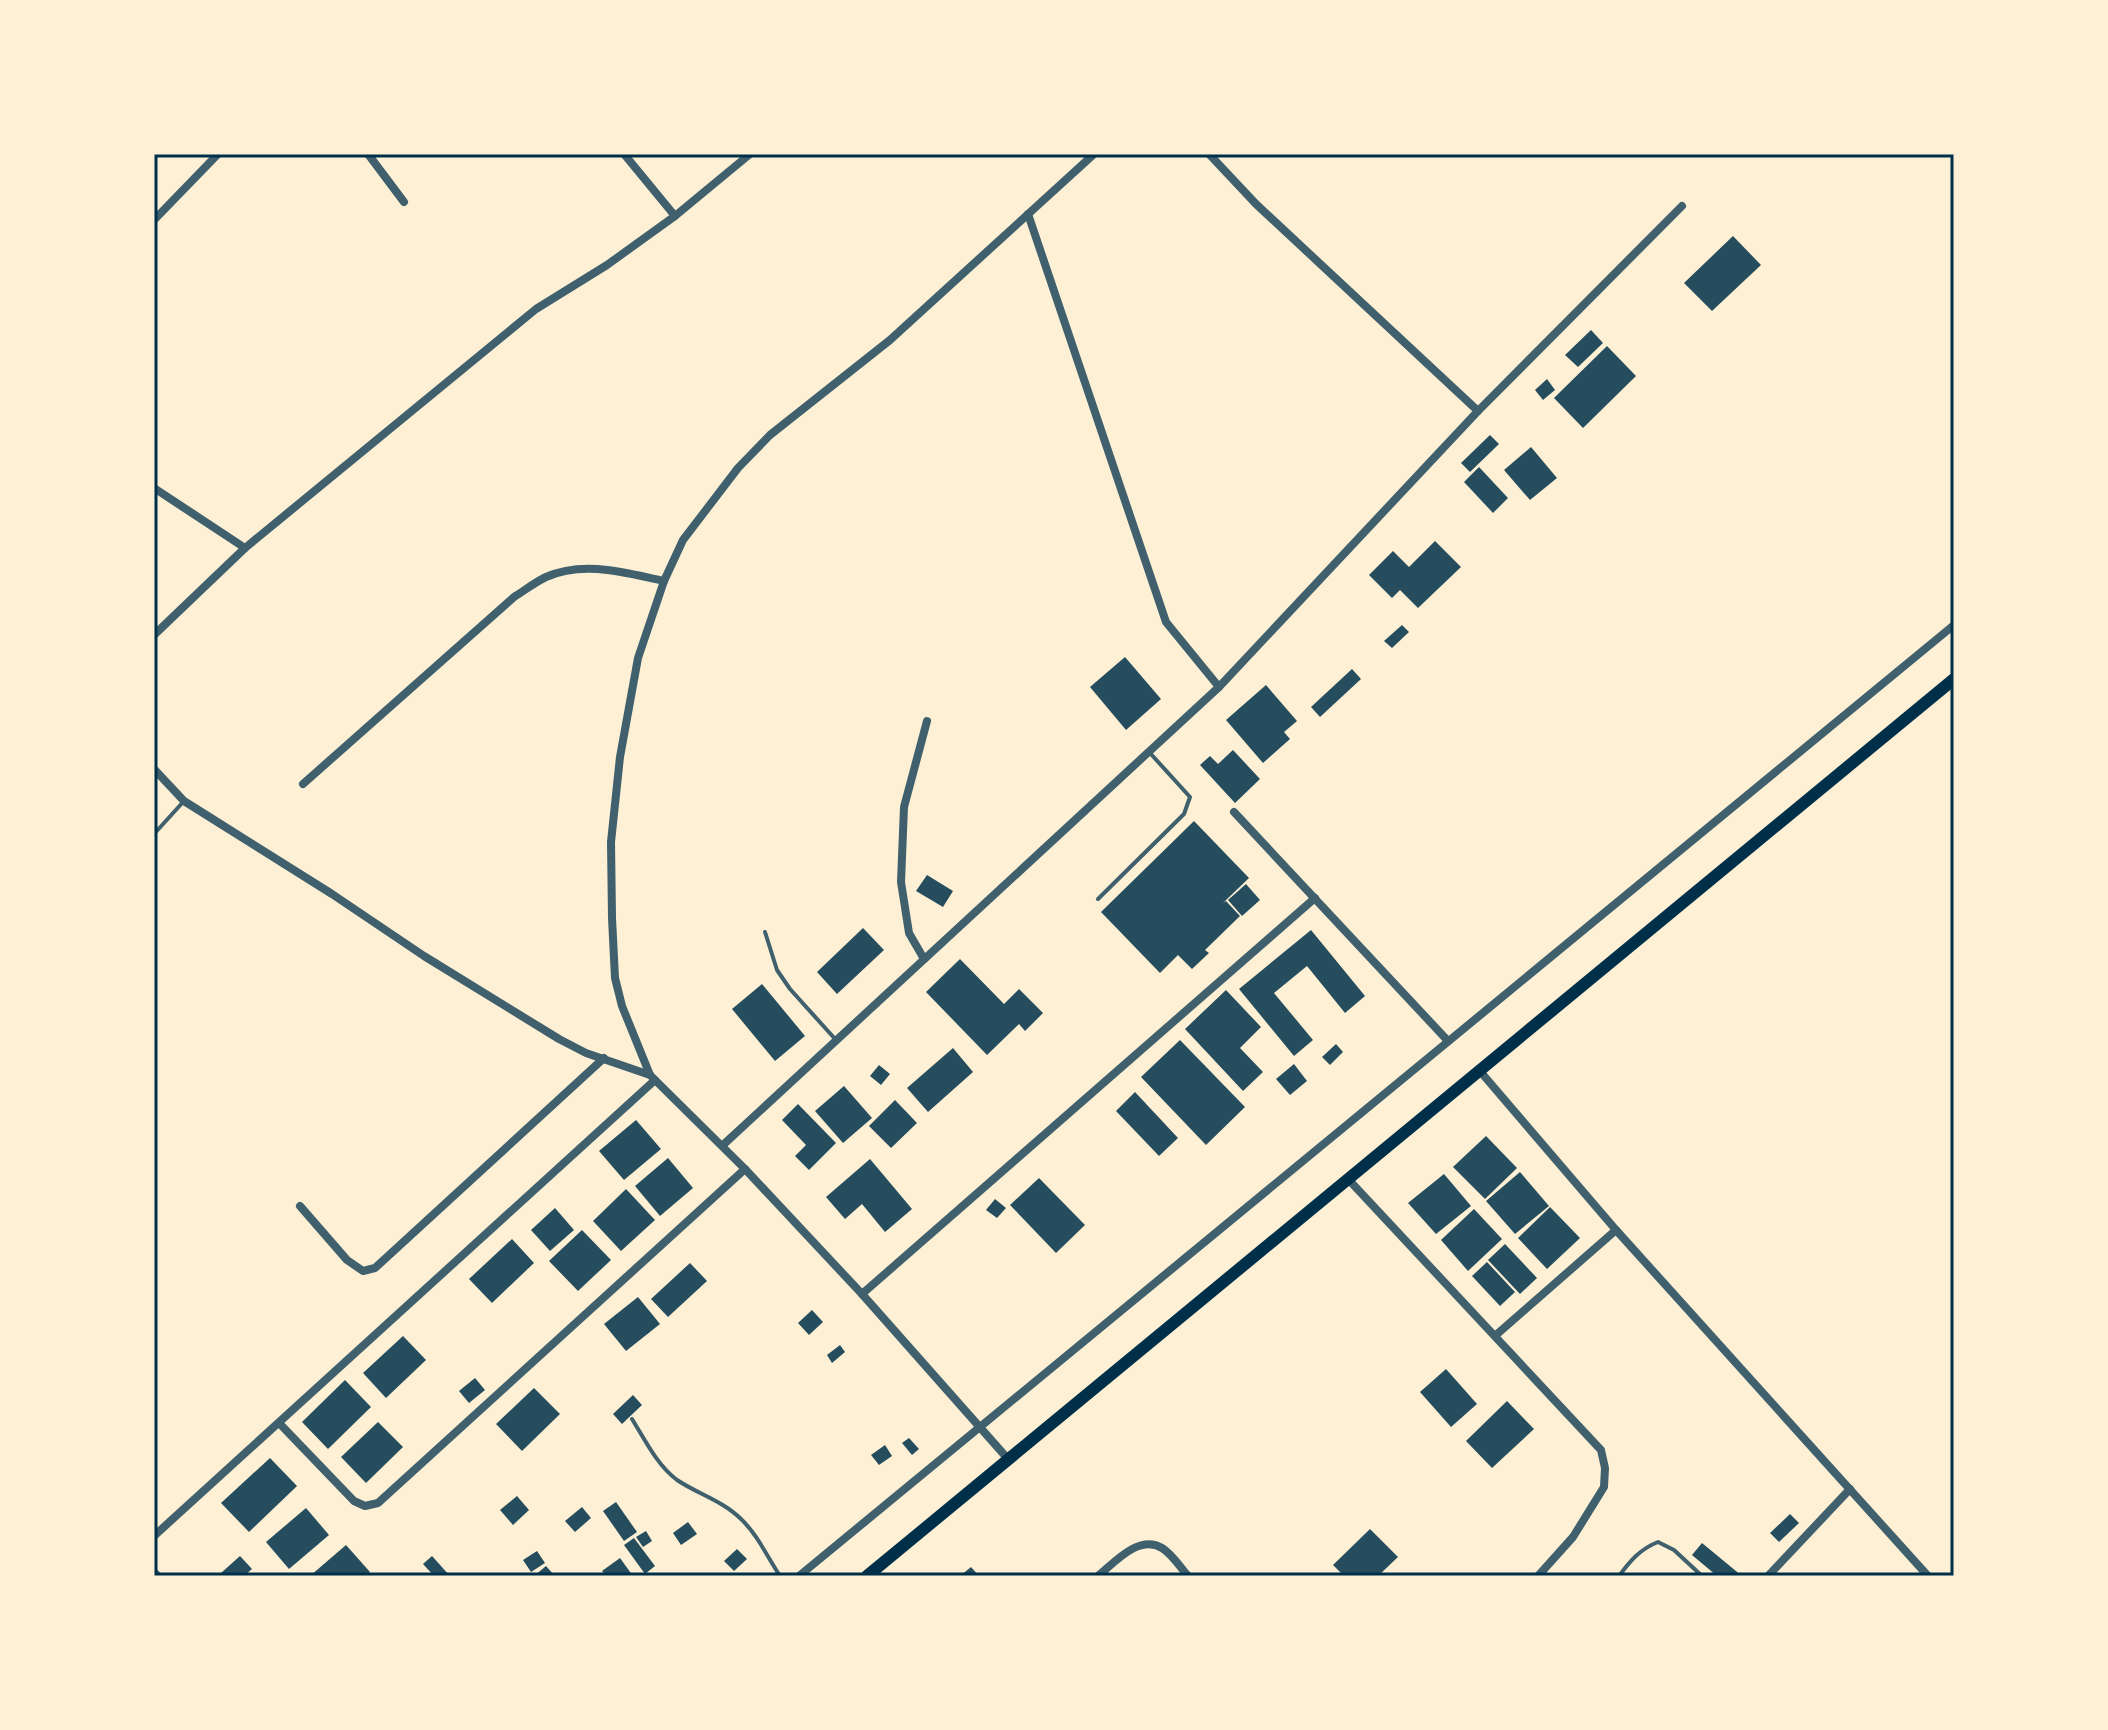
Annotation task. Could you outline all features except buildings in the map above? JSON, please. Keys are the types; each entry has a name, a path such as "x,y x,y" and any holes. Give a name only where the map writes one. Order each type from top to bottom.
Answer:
{"main road":[{"path":"867,1576 1954,679"}],"street":[{"path":"154,220 218,154"},
{"path":"368,154 404,202"},
{"path":"624,154 675,216"},
{"path":"154,635 245,548 536,309 607,265 675,216 750,154"},
{"path":"1209,154 1256,204 1478,411"},
{"path":"652,1077 622,1006 615,978 611,842 620,757 638,658 664,581 683,540 738,468 770,435 890,340 1087,156"},
{"path":"723,1145 1219,687 1478,411 1682,206"},
{"path":"1028,214 1166,622 1219,687"},
{"path":"154,488 245,548"},
{"path":"303,784 514,597 546,577 577,569 610,569 664,581"},
{"path":"799,1576 1954,625"},
{"path":"924,959 909,933 901,882 904,807 927,721"},
{"path":"154,769 184,801 424,956 559,1039 586,1053 652,1077 723,1145 862,1294 1008,1459"},
{"path":"1234,812 1448,1041"},
{"path":"862,1294 1315,898"},
{"path":"300,1206 347,1260 363,1271 375,1268 604,1058"},
{"path":"1479,1070 1616,1230 1928,1576"},
{"path":"154,1536 280,1424 652,1077"},
{"path":"280,1424 354,1501 365,1506 378,1503 745,1169"},
{"path":"1348,1179 1601,1450 1605,1468 1604,1487 1573,1537 1538,1576"},
{"path":"1496,1335 1616,1230"},
{"path":"1768,1576 1850,1489"},
{"path":"1098,1576 1133,1548 1151,1543 1165,1549 1188,1576"}],"lane":[{"path":"1098,899 1184,814 1189,805 1190,797 1149,752"},
{"path":"154,834 184,801"},
{"path":"765,932 777,970 836,1040"},
{"path":"632,1419 659,1461 675,1478 728,1507 744,1522 780,1576"},
{"path":"1619,1576 1632,1558 1645,1547 1658,1542 1674,1550 1702,1576"}]}
